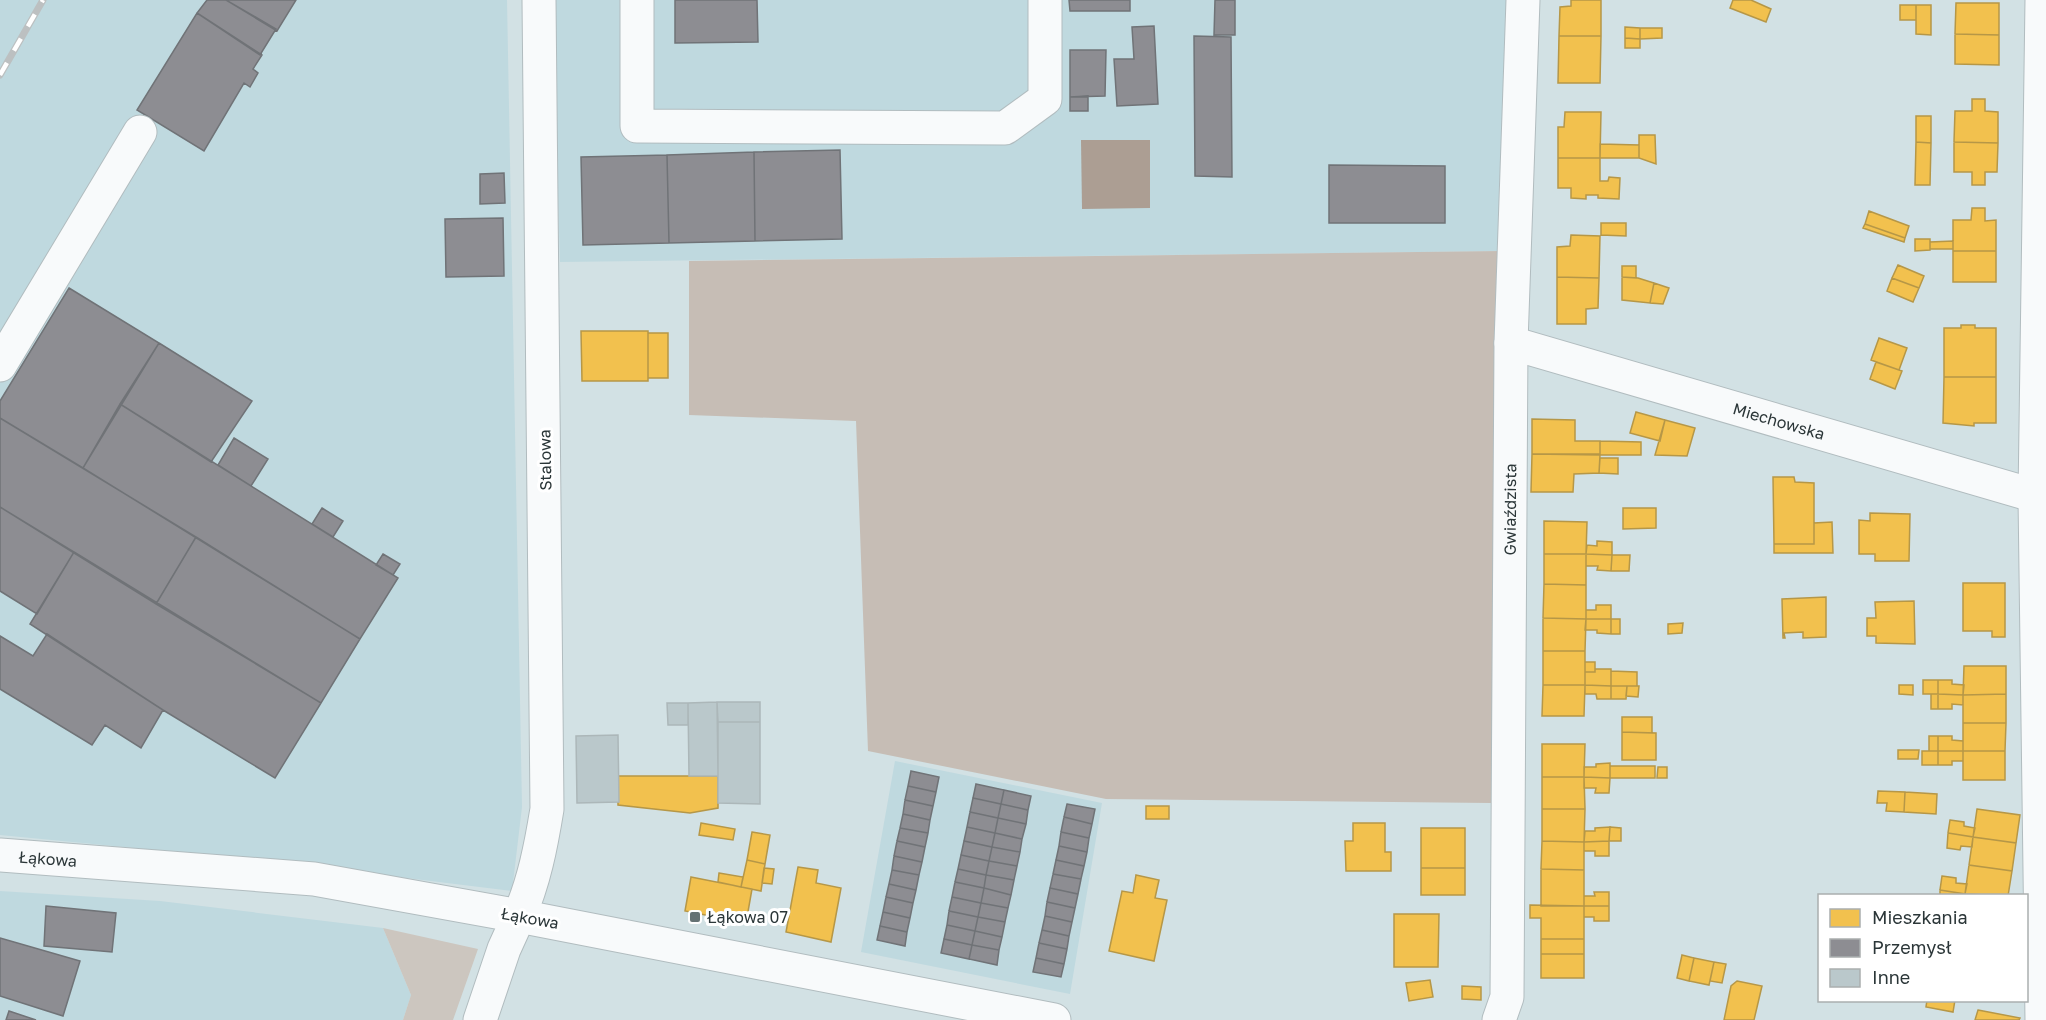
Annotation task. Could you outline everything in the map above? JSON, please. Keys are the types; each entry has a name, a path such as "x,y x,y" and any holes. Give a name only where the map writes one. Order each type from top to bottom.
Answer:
{"street":[{"name":"Stalowa","path":"480,1020 504,949 528,896 547,809 539,0"},
{"path":"637,0 637,126 1005,128 1045,99 1045,0"},
{"name":"Gwiaździsta","path":"1499,1020 1507,997 1511,343 1523,0"},
{"path":"2042,0 2042,1020"},
{"path":"0,365 140,132"},
{"name":"Miechowska","path":"1511,343 2041,498"},
{"name":"Łąkowa","path":"0,855 314,879 519,916 1054,1020"}],"shaded area":[{"path":"0,0 507,0 522,807 512,891 268,861 0,835"},
{"path":"552,0 1509,0 1502,251 560,262"},
{"path":"1081,140 1150,140 1150,208 1082,209"},
{"path":"1502,251 1491,803 1106,799 868,751 856,421 689,415 689,261"},
{"path":"895,761 1102,803 1070,994 861,952"},
{"path":"0,891 160,901 383,928 411,995 403,1020 0,1020"},
{"path":"383,928 478,949 453,1020 403,1020 411,995"}],"building: Mieszkania":[{"path":"1571,0 1601,0 1601,36 1559,36 1560,7 1571,6"},
{"path":"1733,0 1751,0 1771,9 1766,22 1730,8"},
{"path":"1956,3 1999,3 1999,35 1955,34"},
{"path":"1900,5 1916,5 1916,20 1900,20"},
{"path":"1916,5 1931,5 1931,35 1916,34"},
{"path":"1625,27 1640,28 1640,39 1625,38"},
{"path":"1640,28 1662,28 1662,38 1640,39"},
{"path":"1955,34 1999,35 1999,65 1955,64"},
{"path":"1559,36 1601,36 1600,83 1558,83"},
{"path":"1625,38 1640,39 1640,48 1625,48"},
{"path":"1972,99 1985,99 1985,111 1998,112 1998,143 1954,142 1955,111 1972,111"},
{"path":"1565,112 1601,112 1600,158 1558,158 1558,127 1564,127"},
{"path":"1916,116 1931,116 1931,143 1916,142"},
{"path":"1639,135 1655,135 1656,164 1639,158"},
{"path":"1916,142 1931,143 1930,185 1915,185"},
{"path":"1954,142 1998,143 1997,172 1985,172 1985,185 1972,185 1972,172 1954,172"},
{"path":"1600,144 1639,145 1639,158 1600,158"},
{"path":"1558,158 1600,158 1600,181 1608,181 1609,177 1620,178 1619,199 1598,198 1598,195 1586,195 1586,199 1571,198 1571,188 1558,188"},
{"path":"1972,208 1985,208 1985,221 1996,220 1996,251 1953,251 1953,220 1971,220"},
{"path":"1869,211 1909,226 1905,238 1865,224"},
{"path":"1601,223 1626,223 1626,236 1601,235"},
{"path":"1865,224 1905,238 1904,242 1863,228"},
{"path":"1571,235 1600,236 1599,278 1557,277 1557,247 1570,246"},
{"path":"1915,239 1930,239 1930,250 1915,251"},
{"path":"1953,241 1953,249 1930,249 1930,242"},
{"path":"1953,251 1996,251 1996,282 1953,282"},
{"path":"1898,265 1924,276 1919,288 1892,278"},
{"path":"1622,266 1636,266 1636,278 1622,277"},
{"path":"1557,277 1599,278 1598,308 1586,309 1586,324 1557,324"},
{"path":"1622,277 1638,278 1654,283 1650,303 1622,300"},
{"path":"1892,278 1919,288 1913,302 1887,291"},
{"path":"1654,283 1669,288 1663,304 1650,303"},
{"path":"1961,325 1996,328 1996,377 1944,377 1944,328 1961,328"},
{"path":"581,331 648,331 648,381 582,381"},
{"path":"648,333 668,333 668,378 648,378"},
{"path":"1879,338 1907,348 1899,370 1871,360"},
{"path":"1876,362 1902,371 1895,389 1870,379"},
{"path":"1944,377 1996,377 1996,423 1974,423 1974,426 1943,423"},
{"path":"1636,412 1665,420 1660,441 1630,433"},
{"path":"1532,419 1575,420 1575,441 1600,441 1600,454 1532,454"},
{"path":"1665,420 1695,428 1687,456 1655,455"},
{"path":"1600,441 1641,442 1641,455 1600,455"},
{"path":"1532,454 1600,455 1599,473 1574,474 1573,492 1531,492"},
{"path":"1600,458 1618,458 1618,474 1599,473"},
{"path":"1773,477 1794,477 1795,482 1814,483 1814,544 1774,544"},
{"path":"1623,508 1656,508 1656,528 1623,529"},
{"path":"1870,513 1910,514 1909,561 1875,561 1875,554 1859,554 1859,520 1870,521"},
{"path":"1544,521 1587,522 1586,554 1544,554"},
{"path":"1832,522 1833,553 1774,553 1774,544 1814,544 1814,523"},
{"path":"1597,541 1612,542 1612,555 1586,554 1587,545 1597,546"},
{"path":"1544,554 1586,554 1586,585 1544,584"},
{"path":"1586,554 1612,555 1611,571 1597,570 1598,566 1586,566"},
{"path":"1612,555 1630,555 1629,571 1611,571"},
{"path":"1963,583 2005,583 2005,637 1992,637 1992,631 1963,631"},
{"path":"1544,584 1586,585 1586,619 1543,618"},
{"path":"1826,597 1826,637 1803,638 1803,632 1784,633 1785,638 1783,638 1782,599"},
{"path":"1914,601 1915,644 1876,643 1876,636 1867,636 1867,618 1876,618 1875,602"},
{"path":"1596,605 1611,605 1611,619 1586,619 1586,610 1596,610"},
{"path":"1543,618 1586,619 1585,651 1543,651"},
{"path":"1586,619 1611,619 1611,634 1597,633 1597,630 1585,630"},
{"path":"1611,619 1620,619 1620,634 1611,634"},
{"path":"1683,623 1682,633 1668,634 1668,624"},
{"path":"1543,651 1585,651 1585,685 1543,685"},
{"path":"1585,662 1595,662 1595,672 1585,672"},
{"path":"1964,666 2006,666 2006,694 1963,695"},
{"path":"1595,669 1611,669 1611,686 1585,685 1585,672 1595,672"},
{"path":"1611,671 1637,672 1637,686 1611,686"},
{"path":"1923,680 1938,680 1938,694 1923,694"},
{"path":"1938,680 1952,680 1952,684 1964,685 1963,695 1938,694"},
{"path":"1543,685 1585,685 1584,716 1542,716"},
{"path":"1585,685 1611,686 1611,699 1597,699 1596,694 1585,694"},
{"path":"1899,685 1913,685 1913,695 1899,694"},
{"path":"1611,686 1627,686 1626,699 1611,699"},
{"path":"1627,686 1639,686 1638,697 1626,696"},
{"path":"1931,694 1938,694 1938,709 1931,709"},
{"path":"1938,694 1963,695 1963,705 1952,704 1952,709 1938,709"},
{"path":"2006,694 2006,723 1963,723 1963,695"},
{"path":"1622,717 1652,717 1652,733 1622,732"},
{"path":"1963,723 2006,723 2005,751 1963,751"},
{"path":"1622,732 1656,733 1656,760 1622,760"},
{"path":"1929,736 1938,736 1938,751 1929,751"},
{"path":"1938,736 1952,736 1952,740 1963,741 1963,751 1938,751"},
{"path":"1542,744 1585,744 1584,777 1542,777"},
{"path":"1898,750 1919,750 1918,759 1898,759"},
{"path":"1922,751 1938,751 1938,765 1922,765"},
{"path":"1938,751 1963,751 1963,761 1952,761 1952,765 1938,765"},
{"path":"1963,751 2005,751 2005,780 1963,780"},
{"path":"1610,763 1610,778 1584,777 1584,767 1596,767 1596,764"},
{"path":"1610,766 1655,766 1655,778 1610,778"},
{"path":"1658,767 1667,767 1667,778 1657,778"},
{"path":"618,776 718,776 718,808 690,813 618,805"},
{"path":"1542,777 1584,777 1585,809 1542,809"},
{"path":"1584,777 1610,778 1609,793 1595,793 1596,788 1584,788"},
{"path":"1878,791 1905,792 1904,812 1886,811 1887,803 1877,803"},
{"path":"1905,792 1937,794 1936,814 1904,812"},
{"path":"1146,806 1169,806 1169,819 1146,819"},
{"path":"1542,809 1585,809 1584,842 1542,841"},
{"path":"1977,809 2020,815 2016,843 1973,837"},
{"path":"1950,820 1964,822 1964,826 1975,828 1973,837 1948,833"},
{"path":"701,823 735,829 733,840 699,835"},
{"path":"1353,823 1385,823 1385,852 1391,852 1391,871 1346,871 1345,841 1353,841"},
{"path":"1610,827 1621,828 1621,841 1609,841"},
{"path":"1610,827 1609,841 1584,842 1585,831"},
{"path":"1421,828 1465,828 1465,868 1421,868"},
{"path":"752,832 770,835 765,864 747,860"},
{"path":"1948,833 1973,837 1972,847 1961,846 1960,850 1947,848"},
{"path":"1973,837 2016,843 2012,871 1969,865"},
{"path":"1542,841 1584,842 1584,870 1541,869"},
{"path":"1609,841 1609,856 1595,856 1595,851 1584,851 1584,842"},
{"path":"747,860 765,864 761,891 741,887"},
{"path":"1969,865 2012,871 2008,894 1965,894"},
{"path":"798,867 818,870 816,883 841,888 831,942 786,932"},
{"path":"764,868 774,869 772,884 762,883"},
{"path":"1421,868 1465,868 1465,895 1421,895"},
{"path":"1541,869 1584,870 1584,906 1541,906"},
{"path":"719,873 743,877 741,887 718,882"},
{"path":"1136,875 1159,880 1155,898 1167,900 1154,961 1109,951 1122,891 1133,893"},
{"path":"1942,876 1956,878 1956,883 1967,884 1965,894 1940,890"},
{"path":"691,877 752,889 746,923 685,911"},
{"path":"1940,890 1965,894 1940,894"},
{"path":"1594,892 1609,892 1609,906 1584,906 1584,896 1595,896"},
{"path":"1530,905 1584,906 1584,939 1541,939 1541,918 1530,918"},
{"path":"1584,906 1609,906 1609,921 1594,921 1594,917 1584,917"},
{"path":"1394,914 1439,914 1438,967 1394,967"},
{"path":"1541,939 1584,939 1584,954 1541,954"},
{"path":"1541,954 1584,954 1584,978 1541,978"},
{"path":"1682,955 1694,958 1689,981 1677,978"},
{"path":"1694,958 1714,962 1709,985 1689,981"},
{"path":"1714,962 1726,964 1722,983 1710,981"},
{"path":"1430,980 1433,997 1409,1001 1406,983"},
{"path":"1737,981 1762,986 1754,1020 1724,1020 1731,986"},
{"path":"1462,986 1481,987 1481,1000 1462,999"},
{"path":"1927,1002 1955,1002 1953,1012 1926,1007"},
{"path":"1978,1010 2020,1018 2019,1020 1975,1020"}],"building: Przemysł":[{"path":"207,0 226,0 276,29 260,55 197,13"},
{"path":"226,0 296,0 277,31"},
{"path":"675,0 757,0 758,42 675,43"},
{"path":"1069,0 1130,0 1130,11 1070,11"},
{"path":"1215,0 1235,0 1235,35 1214,35"},
{"path":"197,13 262,55 253,69 258,73 250,87 244,83 204,151 137,110"},
{"path":"1154,26 1158,104 1117,106 1114,59 1134,59 1132,27"},
{"path":"1194,36 1231,37 1232,177 1195,176"},
{"path":"1070,50 1106,50 1105,96 1070,97"},
{"path":"1088,96 1088,111 1070,111 1070,97"},
{"path":"840,150 842,239 755,241 754,152"},
{"path":"754,152 755,241 669,243 667,155"},
{"path":"667,155 669,243 583,245 581,157"},
{"path":"1329,165 1445,166 1445,223 1329,223"},
{"path":"504,173 505,203 480,204 480,174"},
{"path":"503,218 504,276 446,277 445,219"},
{"path":"69,288 159,343 83,468 0,418 0,401"},
{"path":"159,343 252,401 211,462 120,404"},
{"path":"120,404 398,578 360,639 83,468"},
{"path":"0,418 196,537 156,604 0,507"},
{"path":"234,438 268,459 251,486 218,465"},
{"path":"0,507 74,552 37,614 0,591"},
{"path":"322,508 343,521 333,537 312,524"},
{"path":"196,537 360,639 321,703 156,604"},
{"path":"74,552 321,703 275,778 163,710 30,624"},
{"path":"383,554 400,564 393,575 376,565"},
{"path":"47,634 163,710 141,748 105,725 92,745 0,689 0,636 33,656"},
{"path":"911,771 939,777 936,792 908,786"},
{"path":"976,784 1004,790 1001,804 973,798"},
{"path":"908,786 936,792 933,806 905,800"},
{"path":"1004,790 1031,796 1028,810 1001,804"},
{"path":"973,798 1001,804 998,818 970,812"},
{"path":"905,800 933,806 930,820 903,814"},
{"path":"1001,804 1028,810 1026,824 998,818"},
{"path":"1067,804 1095,809 1092,824 1064,817"},
{"path":"970,812 998,818 995,833 967,827"},
{"path":"903,814 930,820 928,833 900,828"},
{"path":"1064,817 1092,824 1089,838 1061,832"},
{"path":"998,818 1026,824 1022,839 995,833"},
{"path":"967,827 995,833 992,847 964,841"},
{"path":"900,828 928,833 925,847 897,841"},
{"path":"1061,832 1089,838 1087,852 1059,846"},
{"path":"995,833 1022,839 1020,852 992,847"},
{"path":"897,841 925,847 922,862 894,856"},
{"path":"964,841 992,847 989,861 961,855"},
{"path":"1059,846 1087,852 1084,866 1056,860"},
{"path":"992,847 1020,852 1017,866 989,861"},
{"path":"961,855 989,861 986,875 958,869"},
{"path":"894,856 922,862 919,875 892,870"},
{"path":"1056,860 1084,866 1081,879 1053,874"},
{"path":"989,861 1017,866 1014,880 986,875"},
{"path":"958,869 986,875 984,888 955,882"},
{"path":"892,870 919,875 916,890 889,884"},
{"path":"1053,874 1081,879 1078,894 1050,888"},
{"path":"986,875 1014,880 1011,895 984,888"},
{"path":"955,882 984,888 981,903 952,897"},
{"path":"889,884 916,890 913,903 886,897"},
{"path":"984,888 1011,895 1008,908 981,903"},
{"path":"1050,888 1078,894 1075,908 1047,902"},
{"path":"886,897 913,903 910,918 883,912"},
{"path":"952,897 981,903 978,917 949,911"},
{"path":"1047,902 1075,908 1072,922 1045,916"},
{"path":"981,903 1008,908 1005,922 978,917"},
{"path":"46,906 116,913 112,952 44,946"},
{"path":"949,911 978,917 975,931 947,925"},
{"path":"883,912 910,918 907,932 880,926"},
{"path":"1045,916 1072,922 1069,936 1042,930"},
{"path":"978,917 1005,922 1002,937 975,931"},
{"path":"947,925 975,931 972,945 944,939"},
{"path":"880,926 907,932 905,946 877,940"},
{"path":"1042,930 1069,936 1067,949 1039,943"},
{"path":"975,931 1002,937 999,950 972,945"},
{"path":"0,938 80,961 63,1016 0,996"},
{"path":"944,939 972,945 969,959 941,953"},
{"path":"1039,943 1067,949 1064,964 1036,958"},
{"path":"972,945 999,950 997,965 969,959"},
{"path":"1036,958 1064,964 1061,977 1033,972"},
{"path":"9,1011 36,1020 6,1020"}],"building: Inne":[{"path":"717,702 760,702 760,722 718,722"},
{"path":"717,702 718,776 689,776 688,703"},
{"path":"667,703 688,703 688,725 668,725"},
{"path":"718,722 760,722 760,804 718,803"},
{"path":"618,735 619,802 577,803 576,736"}],"railway":[{"path":"0,75 43,0"}],"place":[{"name":"Łąkowa 07","path":"695,917"}]}
